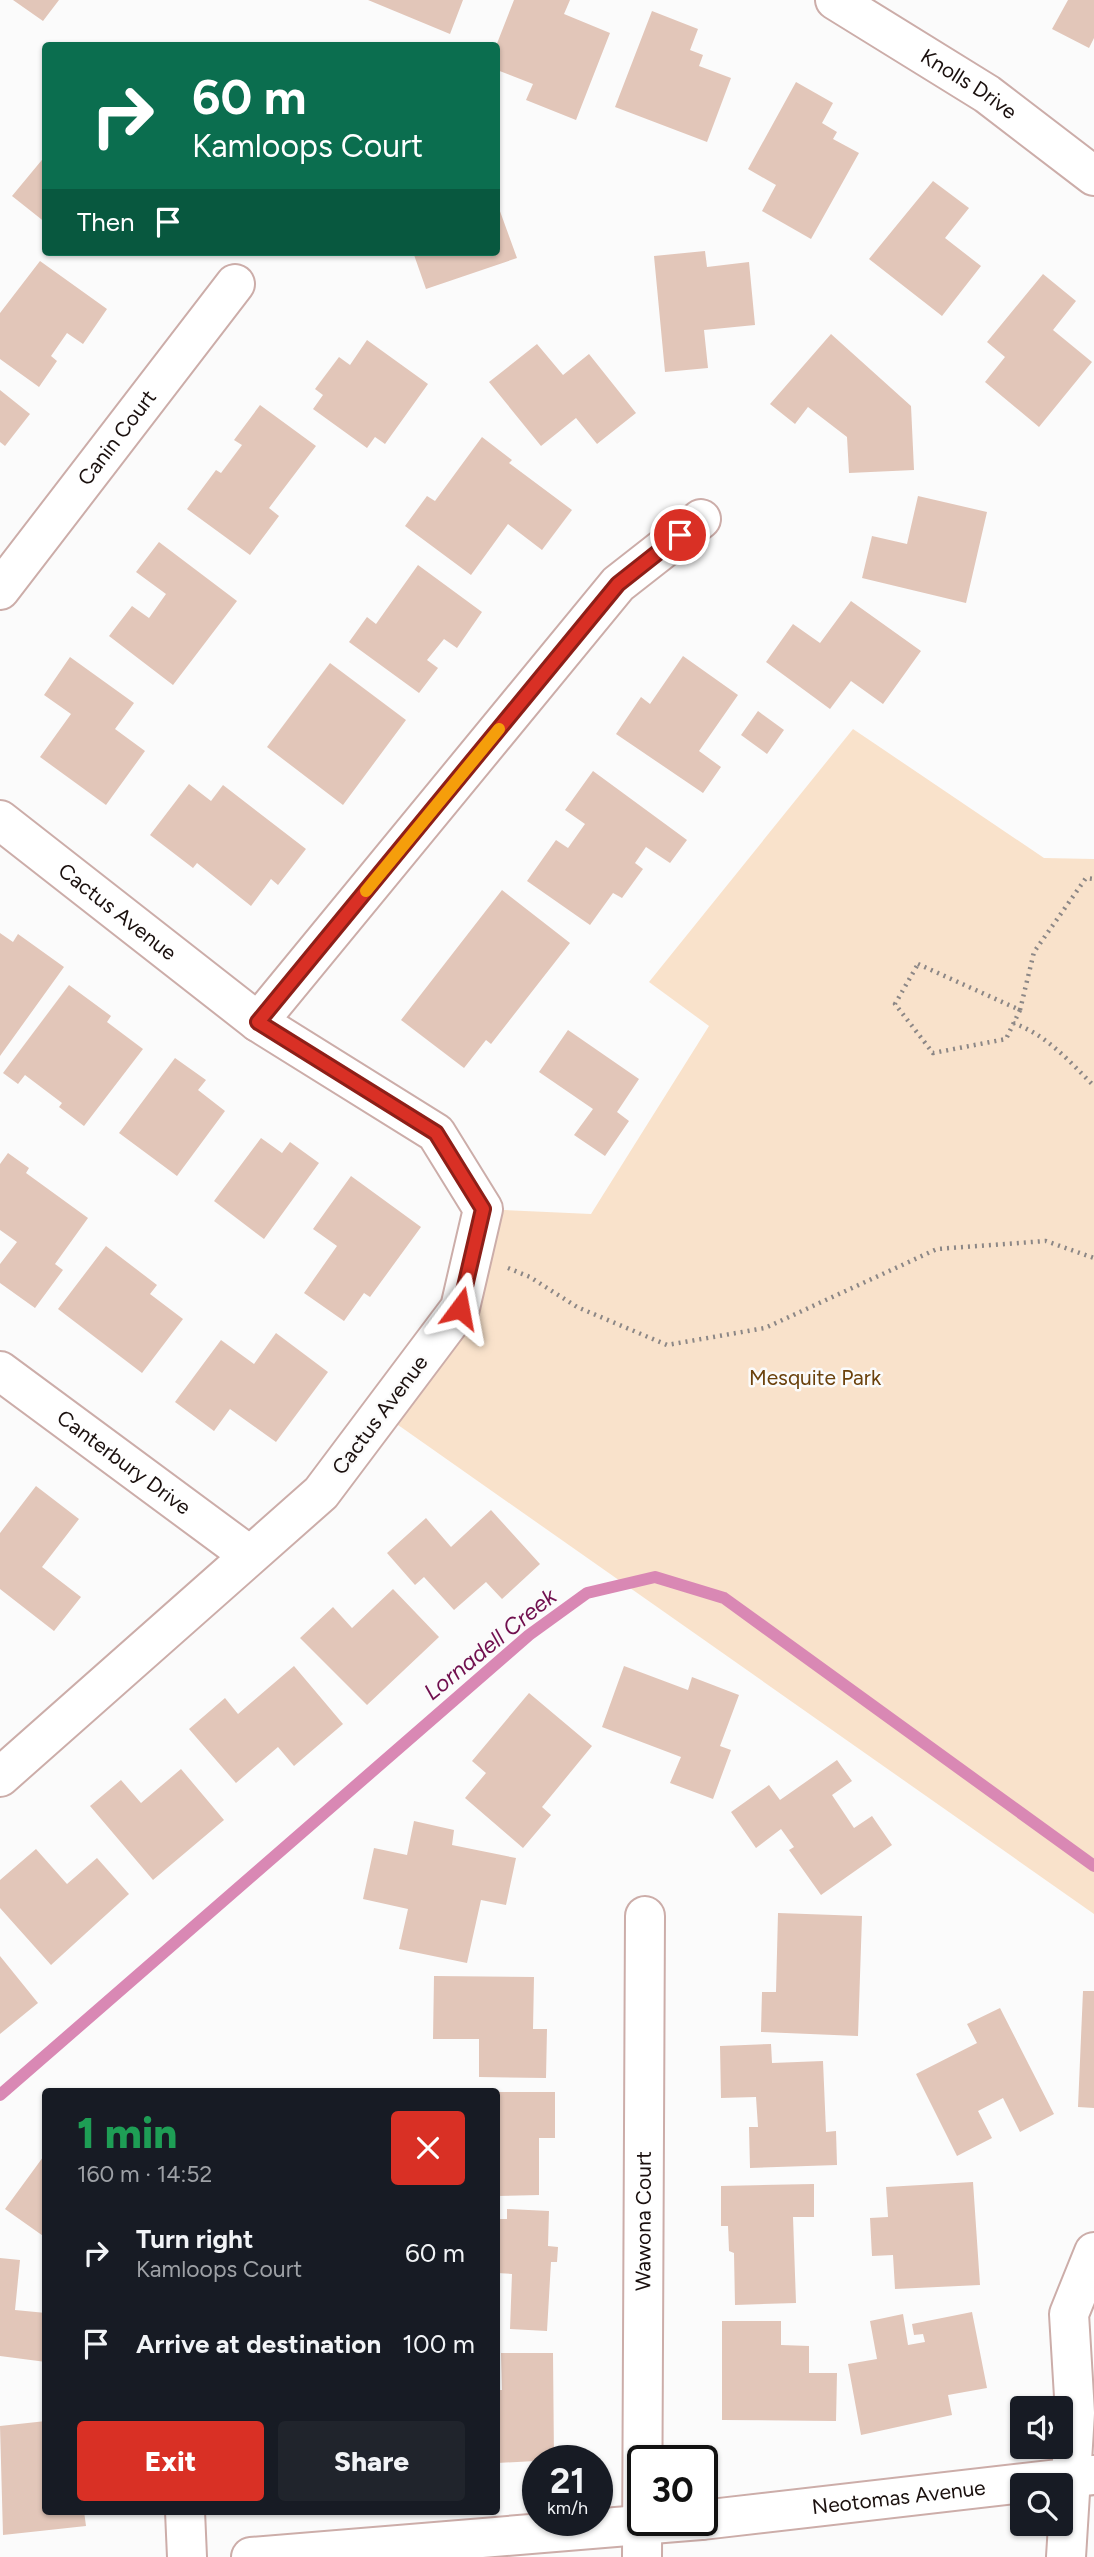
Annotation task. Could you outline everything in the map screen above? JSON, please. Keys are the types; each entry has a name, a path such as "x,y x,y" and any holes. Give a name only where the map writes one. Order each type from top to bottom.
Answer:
{"street":[{"name":"Knolls Drive","path":"835,0 987,94 1094,176"},
{"name":"Canin Court","path":"0,590 235,284"},
{"path":"258,1022 618,584 701,519"},
{"name":"Cactus Avenue","path":"0,820 258,1022 436,1133 483,1209 460,1308 321,1493 0,1777"},
{"name":"Canterbury Drive","path":"0,1371 249,1555"},
{"name":"Wawona Court","path":"642,2542 645,1916"},
{"path":"1066,2557 1082,2476 1069,2314 1094,2252"},
{"name":"Neotomas Avenue","path":"718,2518 1082,2476"},
{"path":"185,2515 187,2557"},
{"name":"Neotomas Avenue","path":"251,2557 642,2542"}],"path":[{"path":"1020,1010 918,964 895,1004 933,1053 1006,1039 1020,1010 1034,952 1086,878 1094,879"},
{"path":"1013,1023 1030,1029 1055,1047 1094,1086"},
{"path":"473,1252 530,1277 577,1307 667,1345 765,1328 937,1249 1046,1241 1094,1258"}],"green space":[{"name":"Mesquite Park","path":"853,729 1044,858 1094,859 1094,1914 381,1413 460,1308 483,1209 591,1214 709,1026 649,982"}],"building":[{"path":"13,0 59,0 43,21"},
{"path":"368,0 463,0 450,34"},
{"path":"514,0 570,0 564,14 610,33 576,120 526,100 533,84 500,71 500,42 498,42"},
{"path":"1068,0 1094,0 1094,38 1089,48 1052,29"},
{"path":"652,11 698,29 690,50 703,55 699,66 731,78 707,142 615,107"},
{"path":"796,82 833,103 822,123 837,132 833,139 859,153 811,239 762,211 776,185 748,169"},
{"path":"42,160 42,220 12,196"},
{"path":"933,181 969,208 945,238 981,266 942,316 869,259"},
{"path":"500,211 517,258 426,289 414,256 500,256"},
{"path":"705,251 707,267 749,262 755,325 704,330 708,368 665,372 654,256"},
{"path":"40,261 107,309 83,344 67,333 51,356 57,361 39,387 0,359 0,313"},
{"path":"1043,274 1076,301 1053,330 1092,362 1039,427 985,382 1005,357 987,342"},
{"path":"831,334 911,406 914,470 849,473 847,437 808,407 795,424 770,404"},
{"path":"367,340 428,384 385,444 375,437 367,448 313,409 323,395 315,389 339,357 350,365"},
{"path":"537,344 563,375 589,354 636,413 597,444 576,418 541,446 489,382"},
{"path":"0,390 30,414 5,446 0,442"},
{"path":"260,405 316,446 269,508 279,516 250,555 187,509 216,470 221,473 242,445 234,440"},
{"path":"482,437 512,460 509,463 572,510 542,550 508,524 471,575 405,526 427,496 435,501"},
{"path":"918,496 987,512 966,603 862,578 872,536 907,544"},
{"path":"159,542 237,601 173,685 109,636 132,606 149,618 166,594 136,572"},
{"path":"418,565 482,612 457,648 444,639 427,660 438,668 419,693 349,642 367,617 376,624"},
{"path":"851,601 921,651 883,704 851,681 830,709 766,662 793,624 820,643"},
{"path":"683,656 738,695 699,751 721,767 703,793 616,734 641,697 650,704"},
{"path":"70,657 134,703 115,729 145,751 106,805 40,757 71,714 44,695"},
{"path":"330,663 406,720 343,805 267,747"},
{"path":"758,711 784,730 767,754 741,735"},
{"path":"593,771 687,840 670,863 646,847 635,863 643,869 622,898 613,893 590,925 527,881 556,840 568,848 585,824 565,810"},
{"path":"189,784 211,801 223,785 306,849 278,885 271,879 251,906 197,863 193,868 150,835"},
{"path":"502,890 570,943 491,1044 486,1040 464,1068 401,1020"},
{"path":"0,933 13,942 18,934 64,967 0,1056"},
{"path":"69,985 111,1016 107,1022 143,1049 84,1126 59,1107 62,1103 25,1075 18,1084 3,1073"},
{"path":"568,1030 639,1079 617,1112 629,1121 605,1156 574,1135 593,1109 539,1072"},
{"path":"175,1058 206,1080 198,1090 225,1111 177,1176 119,1133"},
{"path":"261,1138 282,1153 290,1142 319,1163 264,1239 214,1201"},
{"path":"8,1153 29,1168 26,1173 88,1218 55,1264 63,1270 35,1308 0,1283 0,1264 17,1242 0,1230 0,1164"},
{"path":"351,1176 421,1227 370,1297 364,1293 344,1321 304,1293 337,1246 313,1229"},
{"path":"106,1246 157,1285 150,1294 183,1319 142,1373 58,1309"},
{"path":"276,1333 328,1372 276,1442 230,1409 214,1431 175,1402 221,1340 254,1364"},
{"path":"36,1486 79,1519 42,1567 81,1597 54,1631 0,1589 0,1533"},
{"path":"491,1510 540,1564 502,1599 486,1582 454,1610 424,1577 415,1585 387,1553 426,1518 451,1547"},
{"path":"393,1589 439,1637 367,1705 300,1638 333,1607 352,1628"},
{"path":"294,1666 343,1724 294,1766 278,1747 236,1783 189,1729 225,1698 238,1714"},
{"path":"624,1666 688,1690 692,1677 739,1695 720,1746 731,1750 713,1799 670,1783 681,1757 602,1727"},
{"path":"529,1693 592,1746 542,1807 551,1815 523,1848 465,1798 486,1773 472,1761"},
{"path":"837,1760 852,1781 832,1795 854,1828 872,1816 892,1845 821,1895 789,1850 794,1847 781,1829 756,1848 731,1812 769,1785 780,1800"},
{"path":"181,1769 224,1820 153,1880 90,1806 121,1780 141,1803"},
{"path":"414,1821 454,1830 452,1845 516,1858 506,1905 481,1900 467,1963 399,1949 408,1909 363,1899 374,1848 407,1855"},
{"path":"36,1849 67,1884 97,1858 129,1894 51,1965 0,1908 0,1880"},
{"path":"778,1913 862,1916 858,2036 761,2032 762,1992 776,1992"},
{"path":"0,1956 38,2003 0,2034"},
{"path":"434,1976 534,1977 533,2029 547,2029 546,2078 479,2077 479,2039 433,2039"},
{"path":"1083,1991 1094,1991 1094,2108 1078,2107"},
{"path":"1000,2008 1054,2114 1020,2132 1003,2098 978,2111 992,2138 957,2156 916,2074 977,2043 967,2024"},
{"path":"771,2044 772,2063 823,2061 826,2132 836,2131 837,2165 750,2168 749,2127 758,2127 756,2097 721,2098 720,2046"},
{"path":"500,2092 555,2092 555,2138 539,2138 539,2195 500,2196"},
{"path":"42,2158 42,2235 5,2209"},
{"path":"973,2182 980,2285 895,2289 893,2255 872,2256 870,2218 888,2217 886,2187"},
{"path":"814,2184 814,2217 793,2217 796,2303 735,2305 734,2253 729,2251 728,2226 721,2226 721,2186"},
{"path":"507,2209 549,2211 548,2246 558,2247 557,2262 551,2262 547,2331 510,2329 512,2274 500,2273 500,2219 507,2219"},
{"path":"0,2258 20,2260 15,2310 42,2313 42,2361 0,2356"},
{"path":"972,2312 987,2388 948,2395 952,2415 861,2435 848,2364 877,2359 870,2321 903,2314 908,2345 925,2342 923,2334 914,2335 912,2324"},
{"path":"722,2321 781,2321 781,2345 809,2346 809,2373 837,2373 836,2421 722,2420"},
{"path":"501,2353 553,2353 554,2445 522,2445 522,2462 500,2463"},
{"path":"42,2421 42,2515 85,2515 86,2526 3,2535 0,2426"}],"waterway":[{"name":"Lornadell Creek","path":"0,2095 529,1635 587,1593 655,1577 724,1598 1094,1866"}],"slow traffic":[{"path":"366,891 499,729"}],"route":[{"path":"460,1308 483,1209 436,1133 258,1022 618,584 680,535"}]}
